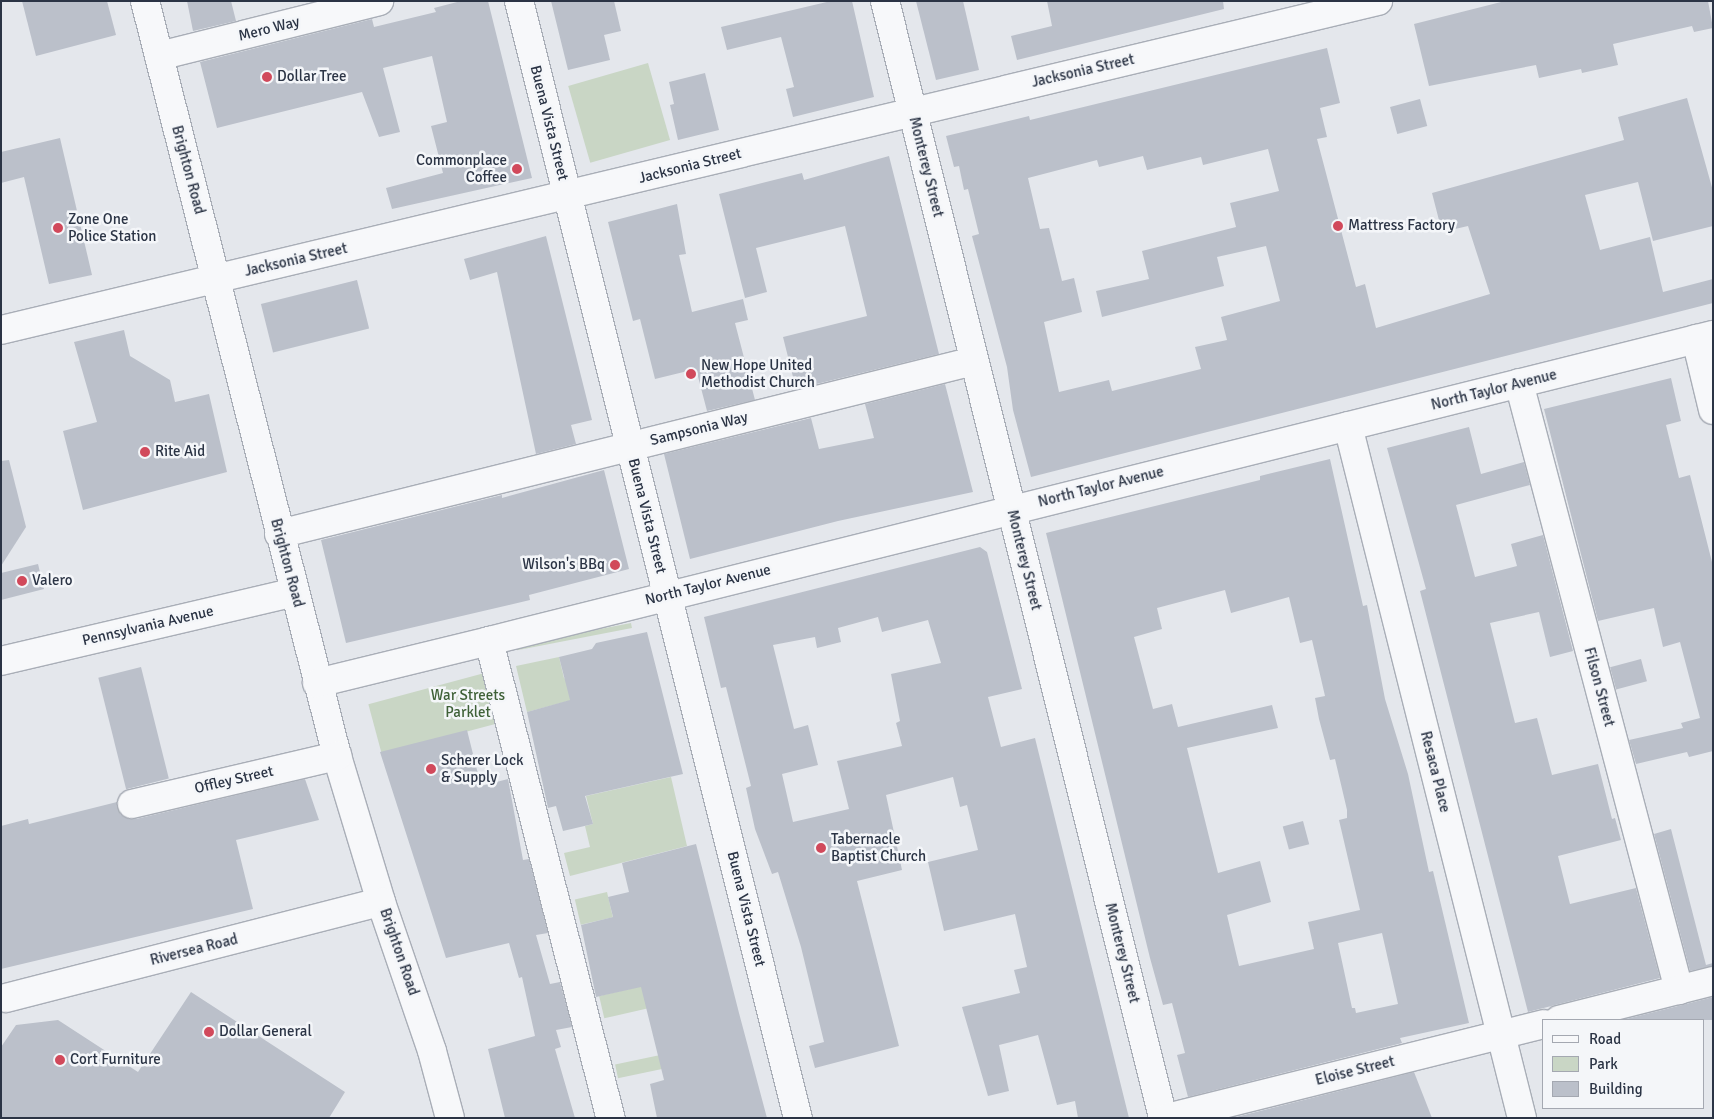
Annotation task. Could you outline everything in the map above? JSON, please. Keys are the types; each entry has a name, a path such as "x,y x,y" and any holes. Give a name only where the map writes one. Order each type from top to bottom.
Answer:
{"street":[{"name":"Brighton Road","path":"145,1 317,683 381,902 432,1051 450,1118"},
{"name":"Mero Way","path":"159,56 379,1"},
{"name":"Buena Vista Street","path":"519,1 798,1118"},
{"name":"Monterey Street","path":"885,1 1163,1118"},
{"name":"Jacksonia Street","path":"1,330 1366,2"},
{"name":"North Taylor Avenue","path":"317,683 1704,337"},
{"path":"1704,337 1713,410"},
{"name":"Sampsonia Way","path":"279,534 974,361"},
{"name":"Filson Street","path":"1519,383 1679,990"},
{"name":"Resaca Place","path":"1348,426 1522,1118"},
{"name":"Pennsylvania Avenue","path":"1,661 294,592"},
{"path":"489,641 611,1118"},
{"name":"Offley Street","path":"132,804 337,756"},
{"name":"Riversea Road","path":"6,998 381,902"},
{"path":"1563,1019 1713,982"},
{"name":"Eloise Street","path":"1167,1118 1542,1024"}],"green space":[{"path":"648,63 670,140 590,163 568,86"},
{"path":"631,623 632,628 517,650 516,645"},
{"path":"559,657 564,678 591,695 527,712 516,666"},
{"name":"War Streets Parklet","path":"492,671 505,721 382,754 368,704"},
{"path":"671,777 687,846 570,876 564,853 590,847 585,826 593,824 586,796"},
{"path":"607,892 613,917 581,925 575,899"},
{"path":"642,986 647,1008 604,1018 599,996"},
{"path":"665,1054 668,1068 618,1078 615,1065"}],"building":[{"path":"22,1 107,1 116,35 36,56"},
{"path":"187,1 231,1 236,21 193,31"},
{"path":"461,1 488,1 532,178 392,209 386,188 443,173 431,126 447,122 432,56 383,68 400,132 379,137 362,92 217,128 200,62 372,19 374,27 436,12 434,8"},
{"path":"551,1 614,1 621,31 604,35 610,60 568,70"},
{"path":"831,1 852,1 874,97 793,117 786,89 794,87 781,37 727,50 721,27"},
{"path":"916,1 963,1 979,70 936,80"},
{"path":"1047,1 1223,1 1224,9 1017,60 1011,36 1052,26"},
{"path":"1505,1 1708,1 1713,28 1694,32 1692,26 1613,44 1618,65 1582,73 1581,69 1539,78 1536,65 1429,86 1414,24"},
{"path":"1327,48 1340,103 1320,108 1327,137 1317,139 1356,287 1365,284 1376,328 1490,294 1468,226 1442,232 1432,193 1624,140 1618,117 1687,98 1713,191 1713,226 1653,241 1638,182 1585,195 1600,250 1650,237 1663,292 1713,279 1713,303 1031,477 1013,410 1007,367 972,236 979,234 968,189 964,190 959,166 954,167 946,136 1029,116 1030,120","holes":["1268,149 1279,191 1230,203 1236,227 1142,251 1149,279 1096,291 1102,317 1224,286 1217,257 1266,246 1280,301 1221,317 1227,340 1195,347 1201,369 1112,391 1109,380 1059,392 1044,322 1082,312 1074,278 1062,281 1049,228 1040,229 1028,178 1097,160 1099,167 1143,156 1147,170 1201,157 1203,165"]},
{"path":"705,73 719,130 678,140 670,105 674,104 669,82"},
{"path":"1420,99 1427,126 1397,134 1390,107"},
{"name":"Zone One Police Station","path":"60,138 92,275 49,284 24,177 1,183 1,152"},
{"path":"889,156 939,354 796,389 783,337 867,316 845,226 756,248 767,292 745,298 719,194 802,173 804,180"},
{"path":"677,204 686,254 679,255 692,312 743,299 748,320 735,323 755,400 707,411 696,369 655,379 640,319 633,321 608,222"},
{"path":"546,236 592,420 571,425 576,444 536,454 497,272 470,280 464,259"},
{"path":"357,280 369,329 273,352 261,304"},
{"name":"Rite Aid","path":"124,330 130,356 170,380 175,402 209,394 227,472 83,510 63,431 97,422 74,342"},
{"path":"1671,378 1681,421 1666,425 1679,478 1690,475 1713,566 1713,751 1689,757 1687,752 1636,764 1629,740 1683,728 1681,723 1700,718 1680,642 1663,647 1654,608 1598,621 1544,409"},
{"path":"945,384 973,492 838,521 690,559 664,454 811,418 819,449 874,438 865,404"},
{"path":"1469,427 1481,474 1524,462 1530,485 1456,505 1475,577 1517,566 1511,544 1543,535 1573,651 1550,657 1539,612 1490,623 1515,723 1537,718 1552,775 1598,764 1612,819 1615,818 1621,840 1558,856 1570,904 1636,888 1660,978 1528,1012 1420,591 1426,589 1387,448"},
{"path":"1330,459 1363,606 1367,605 1385,699 1408,774 1429,872 1433,871 1469,1023 1400,1038 1402,1043 1188,1097 1177,1055 1185,1053 1172,1003 1163,1005 1150,958 1046,533 1260,480 1260,476","holes":["1225,590 1231,613 1289,597 1300,643 1312,640 1325,696 1315,698 1330,760 1335,759 1347,810 1347,818 1339,820 1360,910 1308,922 1314,949 1239,966 1227,915 1271,902 1260,861 1218,873 1187,748 1278,728 1272,705 1178,727 1172,704 1153,709 1134,637 1162,629 1157,608","1382,933 1398,1004 1356,1013 1355,1008 1352,1008 1338,943"]},
{"path":"9,460 26,527 1,566 1,461"},
{"path":"604,470 629,569 529,595 530,600 346,643 321,540 502,495 502,498"},
{"path":"980,547 987,552 1022,689 988,697 1001,747 1035,738 1129,1118 1078,1118 1075,1101 1057,1105 1038,1035 999,1045 1009,1091 988,1096 962,1007 1020,993 1014,970 1027,967 1015,914 944,931 928,862 978,850 967,805 960,807 953,777 886,795 902,870 857,881 899,1046 815,1068 809,1046 824,1042 801,947 778,872 772,874 755,829 746,788 751,786 726,687 721,688 704,617","holes":["878,617 882,632 928,620 941,663 891,674 900,721 896,723 902,746 837,761 849,809 793,822 782,774 818,765 808,725 794,729 773,645 815,637 817,648 841,642 838,628"]},
{"name":"Valero","path":"38,564 44,589 1,600 1,573"},
{"path":"647,632 683,774 585,796 593,824 563,831 556,806 548,808 527,712 570,700 559,657 592,649 596,643"},
{"path":"1641,659 1647,681 1616,689 1610,667"},
{"path":"141,667 169,779 126,789 98,678"},
{"path":"467,730 481,786 508,779 523,860 529,859 548,933 536,935 550,984 560,982 572,1027 556,1030 561,1047 555,1049 575,1118 505,1118 488,1049 535,1036 522,977 519,978 509,943 446,958 380,752"},
{"path":"305,779 319,820 236,840 253,909 1,969 1,826 28,819 29,824 117,802 121,815 136,819"},
{"path":"1303,821 1309,844 1289,850 1283,826"},
{"path":"1671,829 1706,965 1713,963 1713,966 1690,971 1654,834"},
{"path":"696,844 767,1118 657,1118 650,1084 664,1080 641,987 596,997 581,925 613,917 608,897 629,892 622,863"},
{"path":"191,992 345,1092 329,1118 1,1118 1,1047 16,1025 58,1020 138,1072"},
{"path":"1713,997 1713,1020 1626,1019"},
{"path":"1414,1072 1432,1118 1232,1118"}],"place":[{"name":"Dollar Tree","path":"267,77"},
{"name":"Commonplace Coffee","path":"517,169"},
{"name":"Mattress Factory","path":"1338,226"},
{"name":"Zone One Police Station","path":"58,228"},
{"name":"New Hope United Methodist Church","path":"691,374"},
{"name":"Rite Aid","path":"145,452"},
{"name":"Wilson's BBq","path":"615,565"},
{"name":"Valero","path":"22,581"},
{"name":"Scherer Lock & Supply","path":"431,769"},
{"name":"Tabernacle Baptist Church","path":"821,848"},
{"name":"Dollar General","path":"209,1032"},
{"name":"Cort Furniture","path":"60,1060"}]}
